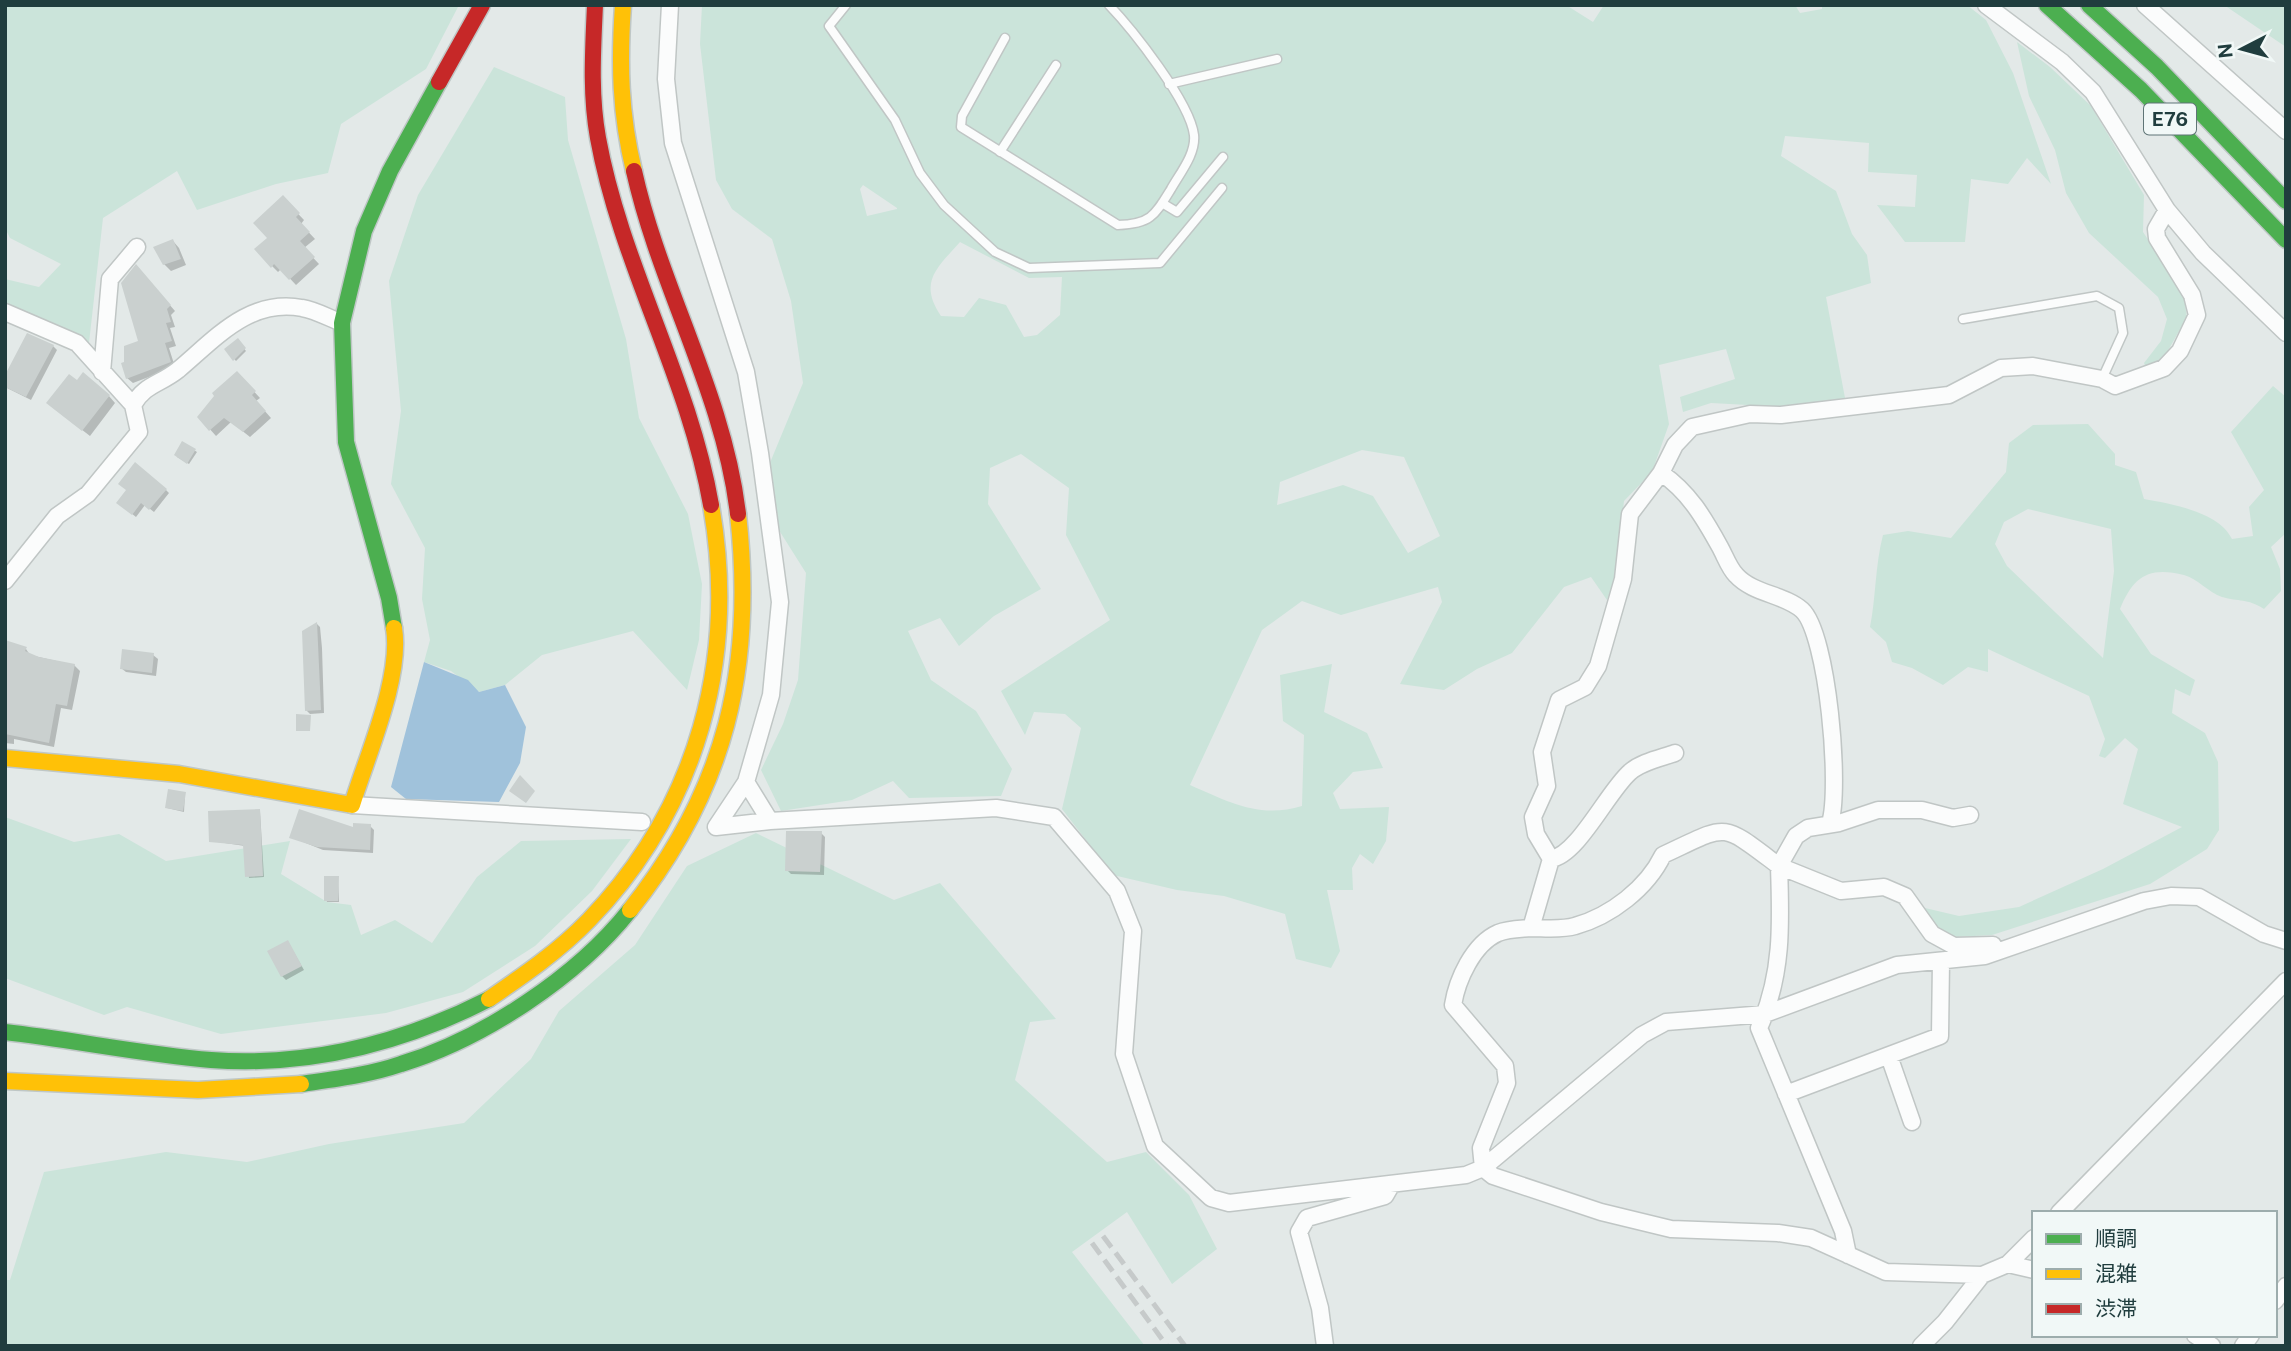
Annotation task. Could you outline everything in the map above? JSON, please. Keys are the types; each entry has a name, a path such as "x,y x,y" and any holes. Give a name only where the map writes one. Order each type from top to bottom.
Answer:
{"main road":[{"path":"5,758 41,759 246,784 352,805 393,673 396,642 389,598 346,442 342,323 364,231 390,171 482,5"},
{"path":"5,1032 220,1060 279,1060 338,1053 389,1041 468,1010 524,977 562,948 593,917 649,844 671,804 704,720 715,670 721,595 709,490 695,436 632,267 600,161 591,62 595,5"},
{"path":"5,1081 171,1089 277,1086 391,1068 438,1050 509,1014 580,965 644,896 696,815 718,762 740,676 746,596 743,545 735,485 720,428 640,205 627,156 619,107 618,62 623,5"},
{"name":"E76","path":"2047,5 2141,90 2249,198 2286,240"},
{"name":"E76","path":"2089,5 2157,67 2286,201"}],"street":[{"path":"670,5 667,18 666,79 673,144 746,372 760,453 779,602 771,695 747,782 716,827 770,821 996,808 1054,817 1117,891 1133,932 1124,1054 1155,1146 1211,1198 1229,1203 1466,1175 1483,1168 1642,1035 1666,1022 1765,1014 1897,965 1985,957 2144,901 2171,896 2199,897 2264,934 2286,941"},
{"path":"1986,5 2062,62 2093,92 2167,210 2203,253 2286,333"},
{"path":"2145,5 2286,131"},
{"path":"1531,928 1551,859 1536,834 1533,817 1547,786 1542,751 1559,700 1585,687 1598,666 1623,579 1630,514 1661,473 1675,445 1692,428 1707,422 1750,414 1781,415 1949,395 2001,368 2033,366 2102,379 2115,386 2164,368 2180,351 2197,315 2192,295 2157,238 2156,229 2167,210"},
{"path":"103,372 110,279 137,247"},
{"path":"133,405 142,389 166,379 244,314 272,306 303,308 342,323"},
{"path":"5,312 77,344 133,405 139,432 88,494 57,516 5,581"},
{"path":"1661,473 1688,496 1706,522 1735,575 1751,586 1801,610 1813,628 1821,651 1836,789 1830,823"},
{"path":"1551,859 1569,850 1613,788 1633,769 1675,752"},
{"path":"747,782 770,821"},
{"path":"352,805 642,822"},
{"path":"1848,1255 1843,1231 1759,1028 1773,996 1782,942 1779,866 1796,836 1808,828 1839,823 1878,810 1922,810 1953,818 1970,815"},
{"path":"2002,950 1999,945 1954,946 1932,934 1905,896 1884,887 1841,891 1779,866 1736,834 1716,830 1663,855 1654,874 1641,888 1609,910 1574,927 1500,932 1484,942 1473,955 1453,1005 1505,1066 1507,1083 1481,1148 1483,1168 1493,1177 1612,1215 1671,1228 1778,1233 1811,1238 1886,1272 1982,1275 2008,1264 2032,1240"},
{"path":"1786,1094 1940,1036 1941,961"},
{"path":"2061,1211 2286,981"},
{"path":"1889,1056 1912,1122"},
{"path":"1325,1346 1320,1308 1299,1232 1307,1218 1385,1196 1392,1184"},
{"path":"2008,1264 2032,1270"},
{"path":"1921,1346 1945,1322 1982,1275"}],"lane":[{"path":"846,5 829,26 895,120 920,173 944,205 995,252 1029,268 1160,263 1222,188"},
{"path":"1005,38 962,116 961,127 1118,225 1133,225 1154,217 1192,152 1194,135 1169,84 1109,5"},
{"path":"1169,84 1277,59"},
{"path":"1000,152 1056,65"},
{"path":"1162,204 1177,212 1223,157"},
{"path":"1963,320 2097,296 2119,308 2123,333 2102,379"}],"green space":[{"path":"5,5 459,5 426,69 341,124 328,173 276,184 197,210 177,171 103,218 89,343 5,304 5,279 39,287 61,264 10,238 5,228"},
{"path":"702,5 1566,5 1593,22 1604,5 1795,5 1800,13 1822,9 1822,5 1967,5 1986,20 2013,73 2051,184 2027,158 2008,184 1971,179 1965,242 1905,242 1877,205 1915,207 1917,175 1868,172 1869,143 1785,136 1781,156 1836,191 1852,234 1867,255 1871,283 1826,297 1845,398 1787,407 1711,403 1683,412 1680,397 1735,379 1726,349 1659,365 1669,424 1652,472 1624,501 1616,576 1607,600 1591,577 1564,587 1512,653 1477,669 1444,690 1400,684 1442,602 1438,587 1341,615 1302,601 1262,630 1190,785 1232,803 1258,810 1287,810 1302,806 1304,735 1283,721 1280,675 1332,664 1324,712 1367,733 1383,768 1353,772 1333,793 1340,809 1389,807 1386,841 1373,864 1360,854 1352,868 1353,890 1327,890 1340,951 1331,968 1296,959 1285,914 1224,896 1177,890 1113,875 1062,809 1081,728 1065,714 1034,712 1025,735 1001,691 1110,620 1066,535 1069,488 1021,454 990,468 988,504 1041,589 994,616 959,646 940,618 908,631 931,680 976,711 1012,769 1001,796 909,798 893,781 852,800 781,811 761,770 783,724 798,680 806,573 777,527 767,470 803,383 791,301 772,239 732,209 716,180 700,44","holes":["863,185 897,208 897,209 867,216 860,189","960,242 1029,278 1062,277 1060,315 1037,335 1024,337 1006,305 979,298 964,317 941,316 931,294 933,276","1362,450 1404,457 1440,536 1408,553 1373,496 1343,485 1277,505 1280,482"]},
{"path":"2224,5 2286,5 2286,47"},
{"path":"2017,42 2050,67 2091,106 2144,195 2143,232 2183,292 2187,317 2161,363 2146,368 2144,363 2161,341 2167,319 2158,297 2089,233 2066,193 2055,150 2029,96"},
{"path":"494,67 565,97 568,140 626,339 639,418 688,514 702,584 699,640 687,690 633,631 542,655 505,685 479,692 451,671 424,662 430,640 422,599 425,548 391,484 401,411 389,281 418,195"},
{"path":"2273,386 2286,397 2286,533 2271,547 2280,569 2281,591 2264,609 2248,602 2217,595 2184,575 2160,572 2136,582 2120,609 2151,654 2195,680 2190,696 2175,689 2172,713 2205,733 2218,762 2219,830 2207,849 2150,884 1992,935 1955,937 1936,926 1925,908 1959,916 2019,907 2103,869 2182,827 2123,804 2138,749 2125,738 2105,758 2099,756 2105,739 2089,696 1988,649 1988,672 1968,667 1943,685 1912,668 1892,662 1886,642 1870,627 1883,535 1908,531 1951,538 2006,472 2009,443 2033,425 2088,424 2115,454 2115,465 2136,472 2144,499 2206,516 2217,522 2232,539 2253,536 2249,507 2264,490 2231,432","holes":["2028,509 2111,529 2114,571 2103,658 2007,566 1995,544 2004,522"]},
{"path":"5,817 74,842 119,834 166,861 290,841 281,874 327,902 351,905 361,935 395,920 432,943 477,877 521,841 631,839 592,891 535,946 463,992 386,1013 221,1034 127,1007 104,1015 5,978"},
{"path":"756,833 894,900 940,883 1056,1019 1030,1022 1015,1080 1107,1162 1146,1152 1189,1195 1217,1249 1172,1284 1127,1212 1072,1252 1145,1346 5,1346 5,1280 10,1280 44,1172 166,1152 247,1162 329,1144 464,1123 531,1059 559,1011 635,945 687,866"}],"water":[{"path":"424,662 468,680 479,692 505,685 526,727 520,763 499,802 406,799 391,787"}],"building":[{"path":"283,195 300,213 296,217 310,232 300,241 315,257 289,280 274,264 271,268 254,249 267,238 253,223"},
{"path":"173,239 181,259 163,265 153,247"},
{"path":"136,264 171,305 167,309 171,322 166,323 172,341 165,343 171,362 126,379 121,363 124,362 124,346 138,341 121,283"},
{"path":"27,333 54,345 26,397 5,387 5,375"},
{"path":"238,338 246,348 233,361 224,349"},
{"path":"237,371 256,391 252,395 266,411 243,432 224,418 209,431 197,417 214,396 212,393"},
{"path":"83,372 110,395 82,431 46,403 69,374 77,380"},
{"path":"182,441 196,449 187,464 174,455"},
{"path":"135,462 167,489 149,510 141,503 132,515 116,503 126,490 118,484"},
{"path":"317,622 321,710 305,711 302,631"},
{"path":"5,640 27,647 25,651 39,657 75,664 67,706 56,704 49,743 5,734"},
{"path":"122,649 154,653 152,673 120,669"},
{"path":"296,714 311,715 310,731 296,731"},
{"path":"520,775 535,791 526,803 509,791"},
{"path":"168,789 186,792 183,811 165,808"},
{"path":"260,809 263,876 245,877 243,845 209,842 208,811"},
{"path":"299,809 353,827 353,823 371,824 370,850 317,847 289,838"},
{"path":"786,831 822,831 820,872 785,871"},
{"path":"324,876 339,876 338,901 324,901"},
{"path":"288,940 302,966 281,977 267,951"}],"railway":[{"path":"1103,1236 1185,1346"},
{"path":"1092,1243 1167,1346"}],"traffic: fast":[{"path":"2047,5 2141,90 2286,240"},
{"path":"2089,5 2157,67 2286,201"},
{"path":"394,628 389,598 346,442 342,323 364,231 390,171 439,82"},
{"path":"301,1084 389,1068 464,1039 496,1022 556,982 608,935 630,910"},
{"path":"5,1032 211,1060 284,1060 355,1049 389,1039 456,1015 489,999"}],"traffic: slow":[{"path":"623,5 622,88 634,171"},
{"path":"489,999 528,972 589,920 627,876 658,829 683,779 701,728 713,674 719,618 718,562 711,505"},
{"path":"630,910 663,865 690,819 711,772 726,724 737,675 742,624 738,514"},
{"path":"5,758 179,774 352,805 388,693 393,670 394,628"},
{"path":"5,1081 198,1090 301,1084"}],"traffic: jam":[{"path":"439,82 482,5"},
{"path":"595,5 593,72 598,138 622,231 687,412 711,505"},
{"path":"634,171 659,257 720,426 738,514"}]}
